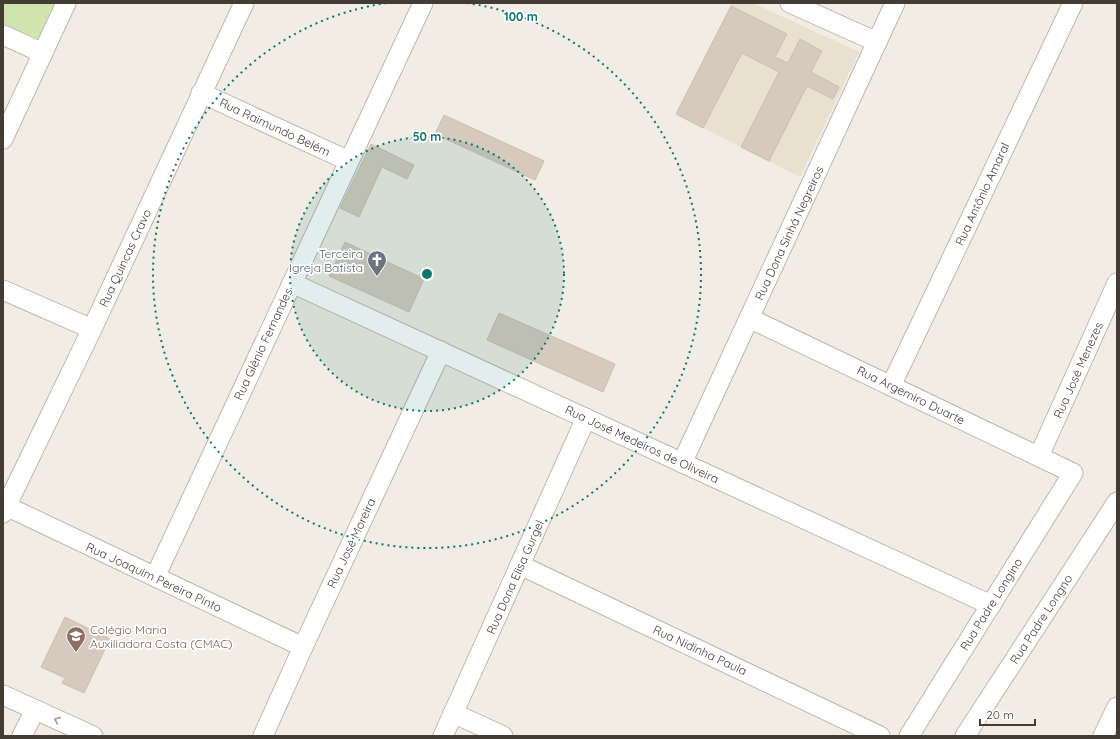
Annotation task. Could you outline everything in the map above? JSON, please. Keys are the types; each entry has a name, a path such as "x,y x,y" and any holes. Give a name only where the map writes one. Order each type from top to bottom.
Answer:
{"street":[{"path":"3,139 66,3"},
{"name":"Rua Quincas Cravo","path":"5,509 92,329 244,3"},
{"name":"Rua Glênio Fernandes","path":"155,577 423,3"},
{"path":"790,3 877,42"},
{"name":"Rua Dona Sinhá Negreiros","path":"682,463 895,3"},
{"name":"Rua Antônio Amaral","path":"891,386 1072,3"},
{"path":"3,35 43,53"},
{"name":"Rua Raimundo Belém","path":"202,93 349,161"},
{"name":"Rua José Medeiros de Oliveira","path":"292,283 991,605"},
{"name":"Rua José Menezes","path":"1038,456 1117,284"},
{"path":"3,290 92,329"},
{"name":"Rua Argemiro Duarte","path":"750,318 1072,473"},
{"name":"Rua José Moreira","path":"263,736 441,352"},
{"name":"Rua Dona Elisa Gurgel","path":"443,736 586,418"},
{"name":"Rua Padre Longino","path":"909,736 1072,473"},
{"name":"Rua Joaquim Pereira Pinto","path":"5,509 155,577 303,647"},
{"name":"Rua Padre Longno","path":"965,736 1115,510"},
{"name":"Rua Nidinha Paula","path":"520,565 880,736"},
{"path":"3,696 93,736"},
{"path":"1103,736 1117,707"},
{"path":"22,736 35,710"},
{"path":"453,713 503,736"}],"shaded area":[{"path":"732,3 753,3 859,52 800,177 676,114"}],"green space":[{"path":"3,3 58,3 44,32 39,38 32,40 3,26"}],"building":[{"path":"731,6 787,34 775,57 788,63 800,39 822,51 811,72 839,87 833,99 807,86 769,161 741,147 779,72 742,53 703,128 676,114"},
{"path":"444,115 544,161 535,180 435,134"},
{"path":"371,144 414,165 407,179 382,167 359,217 340,208"},
{"name":"Terceira Igreja Batista","path":"345,242 424,279 409,312 329,276"},
{"path":"499,313 615,364 603,392 487,340"},
{"name":"Colégio Maria Auxiliadora Costa (CMAC)","path":"65,617 110,639 84,693 62,683 65,678 41,667"}],"place":[{"name":"Terceira Igreja Batista","path":"377,277"},
{"name":"Colégio Maria Auxiliadora Costa (CMAC)","path":"76,653"}]}
